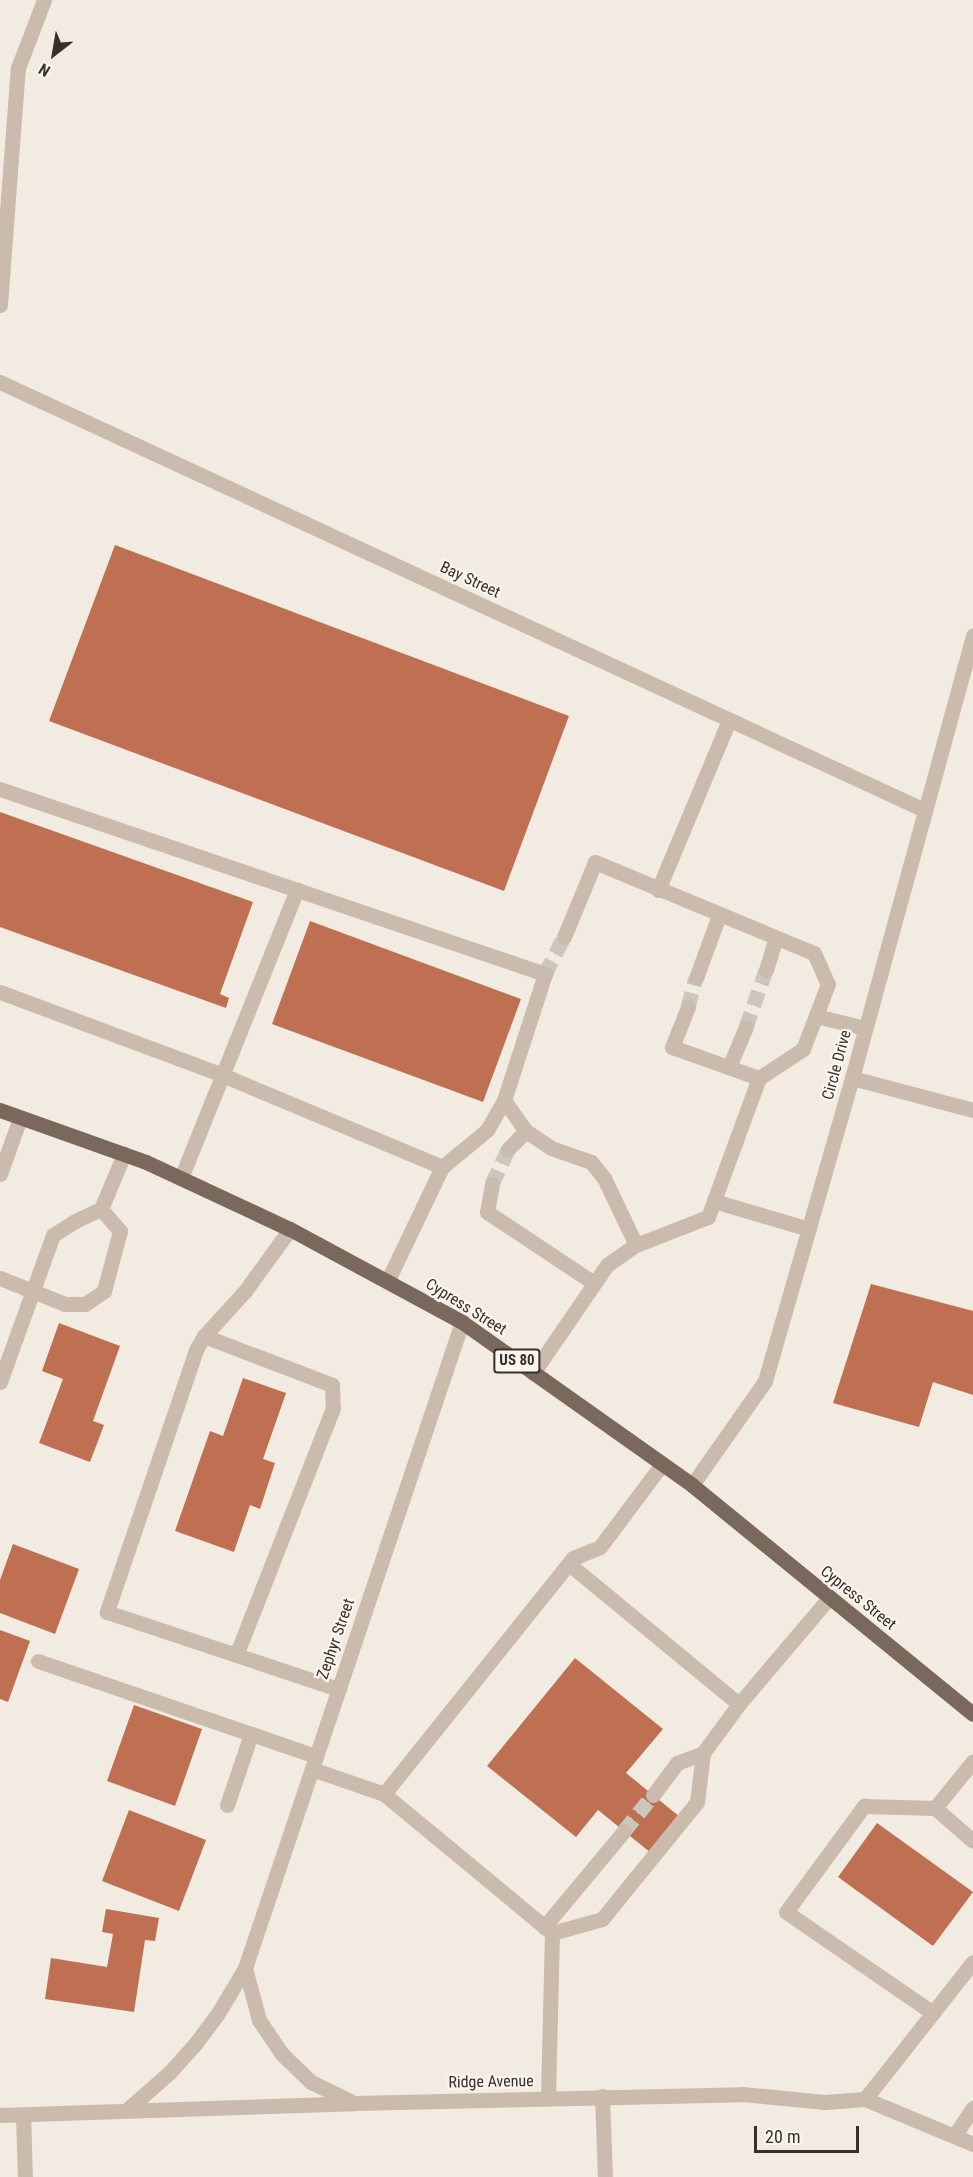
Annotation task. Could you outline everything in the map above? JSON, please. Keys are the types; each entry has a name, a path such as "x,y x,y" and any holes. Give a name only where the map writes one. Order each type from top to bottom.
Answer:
{"main road":[{"name":"Cypress Street","path":"0,1110 124,1154 181,1178 290,1229 462,1322 692,1485 973,1714"}],"street":[{"path":"0,305 18,68 44,0"},
{"name":"Bay Street","path":"0,382 924,810"},
{"name":"Circle Drive","path":"692,1485 765,1381 852,1078 973,635"},
{"path":"658,890 729,720"},
{"path":"0,789 545,974 504,1100 487,1130 442,1167 388,1280"},
{"path":"533,1372 606,1265 636,1245 708,1217 759,1078 803,1049 828,984 814,953 658,890 596,862 564,937"},
{"path":"181,1178 220,1074 297,889"},
{"path":"696,978 719,915"},
{"path":"766,970 776,938"},
{"path":"0,992 220,1074 442,1167"},
{"path":"688,1007 672,1047 759,1078"},
{"path":"816,1016 865,1028"},
{"path":"729,1067 746,1027"},
{"path":"852,1078 973,1110"},
{"path":"504,1100 526,1131 551,1148 591,1162 604,1178 636,1245"},
{"path":"0,1174 20,1118"},
{"path":"508,1149 526,1131"},
{"path":"0,1382 53,1235 75,1221 101,1209 124,1154"},
{"path":"492,1184 487,1212 594,1283"},
{"path":"714,1201 808,1229"},
{"path":"0,1278 65,1304 86,1304 104,1291 120,1231 101,1209"},
{"path":"290,1229 245,1291 204,1336 196,1350 107,1612 237,1653 339,1689"},
{"name":"Zephyr Street","path":"128,2109 169,2073 195,2044 217,2016 245,1968 462,1322"},
{"path":"204,1336 332,1385 333,1408 237,1653"},
{"path":"384,1794 573,1558 600,1547 662,1464"},
{"path":"569,1564 739,1704"},
{"path":"548,1930 602,1919 696,1802 703,1753 739,1704 829,1598"},
{"path":"38,1661 251,1734 384,1794 548,1930"},
{"path":"227,1806 251,1734"},
{"path":"653,1795 677,1763 703,1753"},
{"path":"935,1808 973,1761"},
{"path":"933,2013 786,1912 864,1806 935,1808 973,1841"},
{"path":"548,2098 548,1930 624,1831"},
{"path":"865,2098 973,1962"},
{"path":"245,1968 259,2020 282,2054 311,2082 355,2103"},
{"name":"Ridge Avenue","path":"0,2115 128,2109 742,2094 825,2102 865,2098 973,2144"},
{"path":"602,2096 604,2177"},
{"path":"954,2136 973,2108"},
{"path":"23,2115 25,2177"}],"building":[{"path":"115,545 569,716 504,891 49,721"},
{"path":"0,812 253,902 220,994 229,998 226,1008 0,927"},
{"path":"310,921 521,999 483,1102 272,1024"},
{"path":"871,1284 973,1311 973,1395 933,1382 919,1427 833,1403"},
{"path":"59,1323 120,1346 93,1421 104,1425 90,1462 39,1443 63,1379 42,1371"},
{"path":"243,1378 286,1393 263,1459 275,1463 260,1509 250,1505 234,1552 175,1531 210,1431 223,1436"},
{"path":"13,1544 79,1569 55,1634 0,1613 0,1580"},
{"path":"0,1630 30,1641 8,1702 0,1699"},
{"path":"575,1658 663,1729 626,1773 680,1817 651,1853 598,1810 576,1837 487,1766"},
{"path":"134,1705 202,1729 175,1806 107,1781"},
{"path":"129,1810 206,1840 179,1911 102,1881"},
{"path":"877,1823 973,1892 933,1946 838,1877"},
{"path":"106,1909 159,1918 155,1941 145,1940 134,2012 45,1999 51,1958 107,1967 113,1934 102,1932"}],"tunnel":[{"path":"545,974 564,937"},
{"path":"746,1027 766,970"},
{"path":"688,1007 696,978"},
{"path":"492,1184 508,1149"},
{"path":"624,1831 653,1795"}]}
